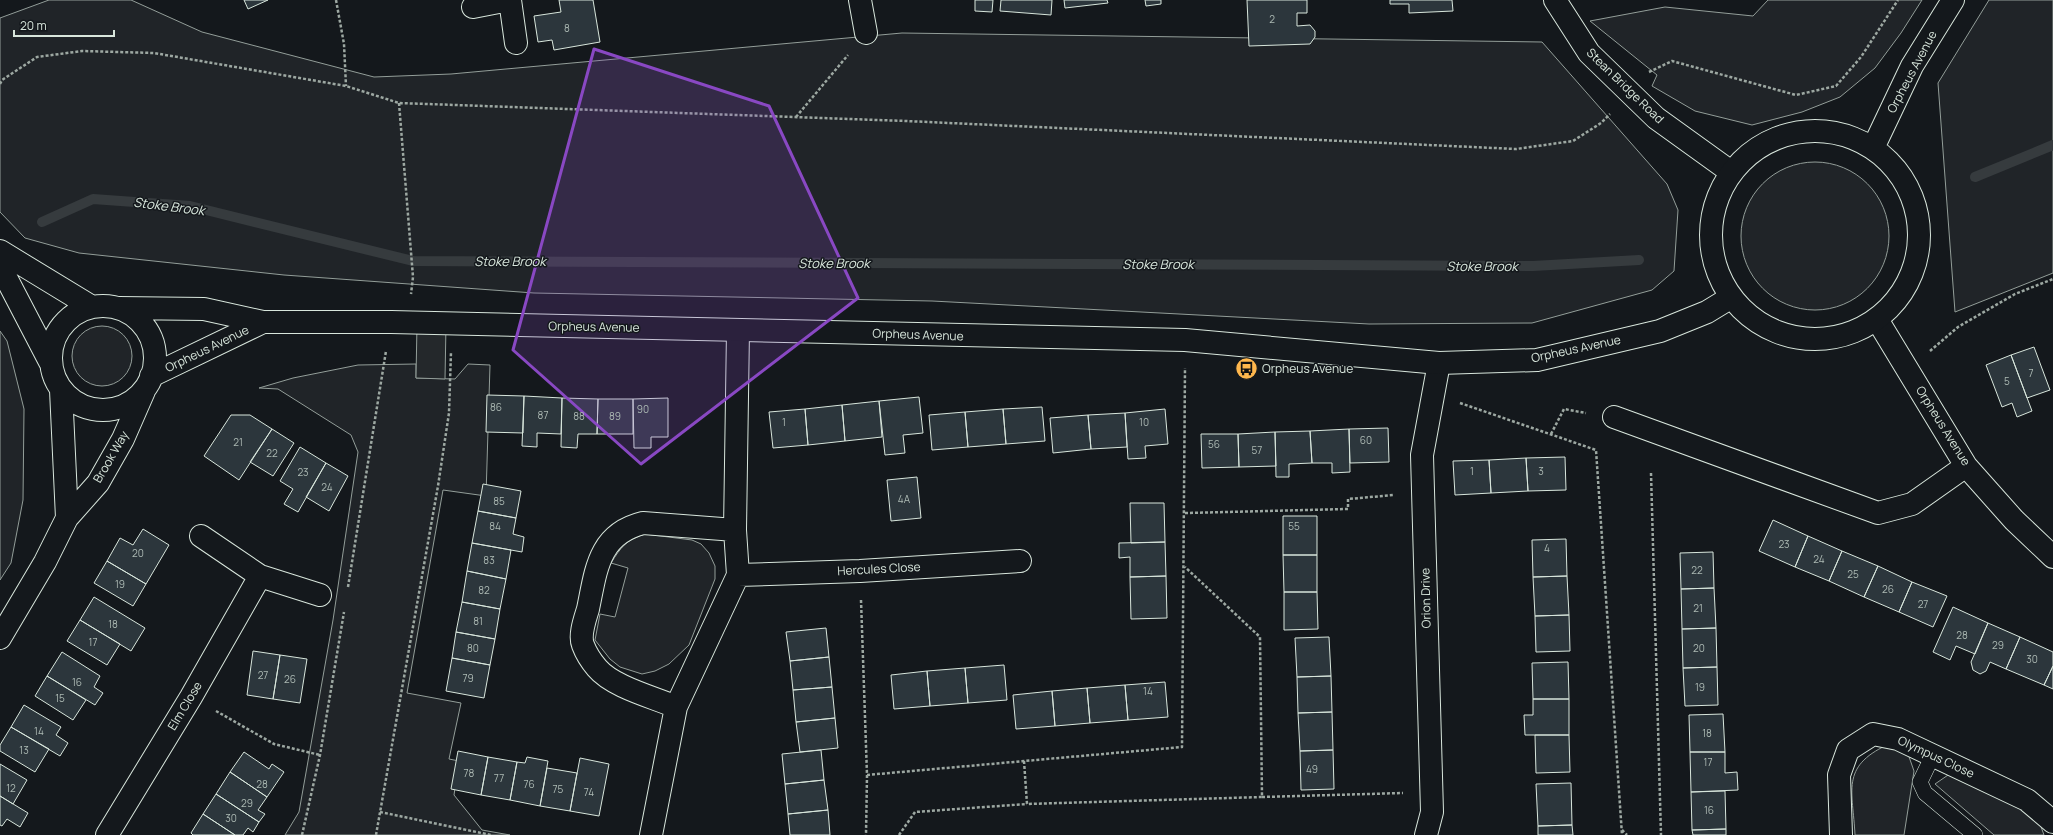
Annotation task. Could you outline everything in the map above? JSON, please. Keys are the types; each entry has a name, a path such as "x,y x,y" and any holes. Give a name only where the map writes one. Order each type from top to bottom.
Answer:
{"street":[{"path":"473,7 510,0 516,43"},
{"path":"860,0 866,33"},
{"name":"Stean Bridge Road","path":"1555,0 1588,53 1656,118 1731,172"},
{"name":"Orpheus Avenue","path":"1874,146 1912,66 1953,0"},
{"path":"1820,131 1839,133 1874,146 1907,185 1919,220 1920,247 1909,283 1878,321 1845,337 1812,341 1768,330 1730,298 1715,269 1710,250 1712,213 1720,189 1731,172 1754,150 1783,135 1820,131"},
{"path":"0,251 92,307"},
{"path":"0,266 50,362 54,377 61,390 72,400 87,408 104,410 120,407 134,400 148,383 155,360 153,343 145,328 134,316 119,308 105,306 92,307 79,311 66,320 57,332 52,347 50,362"},
{"name":"Orpheus Avenue","path":"119,308 204,309 262,322 391,322 1185,340 1439,363 1537,360 1660,331 1707,312 1730,298"},
{"name":"Orpheus Avenue","path":"1878,321 1966,466 2014,520 2053,557"},
{"name":"Orpheus Avenue","path":"148,383 262,322"},
{"path":"652,835 676,707 738,575 735,530 738,330"},
{"name":"Orion Drive","path":"1426,835 1432,812 1422,454 1432,393 1439,363"},
{"name":"Brook Way","path":"0,638 45,562 67,518 98,483 123,439 148,383"},
{"name":"Brook Way","path":"61,390 67,518"},
{"path":"1614,417 1878,513 1912,504 1966,466"},
{"path":"676,707 610,680 588,657 582,643 598,561 607,546 618,535 630,526 643,523 735,530"},
{"path":"201,536 260,576 320,595"},
{"name":"Hercules Close","path":"738,575 860,571 1020,561"},
{"name":"Elm Close","path":"107,835 191,697 260,576"},
{"name":"Olympus Close","path":"1841,835 1840,775 1848,750 1873,734 1898,738 2027,800 2053,822"}],"lane":[{"path":"1933,755 1920,782 1925,794 1975,835"}],"path":[{"path":"336,0 344,44 346,86"},
{"path":"0,84 2,80 37,57 82,51 154,53 346,86 399,103 796,117 1516,149 1573,141 1601,123 1650,71 1672,61 1796,95 1836,86 1862,57 1898,0"},
{"path":"796,117 866,33"},
{"path":"399,103 413,277"},
{"path":"1908,370 1958,327 2015,294 2053,279"},
{"path":"347,594 391,322"},
{"path":"376,835 440,479 449,414 452,324"},
{"path":"867,775 1182,747 1185,566 1185,340"},
{"path":"1432,393 1596,450 1622,835"},
{"path":"1551,434 1564,409 1614,417"},
{"path":"1650,473 1662,835"},
{"path":"1185,513 1348,509 1348,499 1424,492"},
{"path":"1185,566 1260,637 1262,797"},
{"path":"860,571 867,775 866,835"},
{"path":"302,835 320,755 345,609"},
{"path":"191,697 274,744 320,755"},
{"path":"1024,761 1027,804"},
{"path":"899,835 915,812 1027,804 1431,793"},
{"path":"380,812 491,835"},
{"path":"298,835 303,830"},
{"path":"1622,830 1627,835"}],"highlighted area":[{"path":"594,49 769,106 858,298 641,464 513,350"}],"shaded area":[{"path":"49,0 131,0 202,32 374,77 451,74 902,33 1542,42 1667,184 1678,210 1674,271 1652,290 1532,323 1369,324 932,301 534,293 284,275 79,253 25,238 0,212 0,18"},
{"path":"1768,0 1922,0 1901,33 1875,68 1840,97 1802,112 1752,125 1695,111 1652,86 1657,75 1590,21 1665,7 1753,16"},
{"path":"1989,0 2053,0 2053,273 1955,312 1938,83"},
{"path":"1808,162 1822,162 1837,165 1850,170 1868,183 1881,201 1884,208 1888,221 1888,251 1884,264 1881,271 1868,289 1850,302 1843,305 1830,309 1808,310 1793,307 1780,302 1768,294 1757,283 1749,271 1744,258 1741,243 1741,229 1744,214 1749,201 1757,189 1768,178 1780,170 1793,165"},
{"path":"417,324 446,325 445,379 416,378"},
{"path":"102,326 118,331 123,335 127,340 132,356 127,372 123,377 118,381 102,386 86,381 81,377 77,372 72,356 77,340 81,335 86,331"},
{"path":"0,331 7,341 24,409 23,500 11,563 0,580"},
{"path":"416,364 416,378 455,379 468,364 490,365 486,496 443,490 407,693 461,703 449,759 459,761 454,795 482,830 510,835 285,835 299,812 333,620 358,452 351,435 278,389 259,388 293,378 358,365"},
{"path":"645,534 692,540 701,544 709,553 715,566 715,579 689,645 669,664 655,671 642,674 620,667 610,659 595,640 600,614 615,617 628,568 611,563 625,545 633,539"},
{"path":"1887,745 1907,751 1914,771 1904,835 1855,835 1852,793 1856,772 1862,762 1872,753"},
{"path":"1951,773 2033,814 2040,824 2044,835 1994,835 1935,784"}],"building":[{"path":"244,0 268,0 248,9"},
{"path":"559,0 593,0 600,42 554,50 552,40 538,42 534,16 561,12"},
{"path":"975,0 993,0 992,12 975,11"},
{"path":"1001,0 1052,0 1051,15 1000,11"},
{"path":"1064,0 1107,0 1108,3 1065,8"},
{"path":"1145,0 1161,0 1161,4 1146,6"},
{"path":"1247,0 1307,0 1307,13 1297,13 1297,26 1310,25 1315,31 1315,37 1310,44 1249,46"},
{"path":"1390,0 1452,0 1453,11 1409,13 1409,4 1390,4"},
{"path":"2034,347 2050,390 2027,398 2011,355"},
{"path":"2011,355 2032,411 2017,417 2012,403 2002,407 1986,365"},
{"path":"487,395 524,396 523,433 486,432"},
{"path":"524,396 562,398 561,434 537,433 537,447 522,446"},
{"path":"919,397 923,433 903,435 905,453 885,455 879,401"},
{"path":"562,398 598,399 597,434 578,434 577,448 561,447"},
{"path":"668,398 668,437 651,437 651,448 634,448 633,399"},
{"path":"598,399 633,399 633,434 597,434"},
{"path":"879,401 882,437 845,441 842,405"},
{"path":"842,405 845,441 808,445 805,409"},
{"path":"1042,407 1045,441 1006,444 1003,409"},
{"path":"805,409 808,445 773,448 769,412"},
{"path":"1003,409 1006,444 968,447 965,412"},
{"path":"1165,409 1168,444 1145,446 1146,458 1128,459 1125,413"},
{"path":"965,412 968,447 932,450 929,415"},
{"path":"1125,413 1127,447 1091,449 1088,415"},
{"path":"231,415 250,415 272,429 239,480 204,456"},
{"path":"1088,415 1091,449 1053,453 1050,418"},
{"path":"1388,428 1389,462 1350,463 1349,429"},
{"path":"272,429 294,443 273,476 250,462"},
{"path":"1349,429 1350,472 1332,473 1332,463 1312,463 1310,431"},
{"path":"1310,431 1312,463 1289,464 1289,477 1276,477 1275,432"},
{"path":"1275,432 1276,466 1239,467 1238,434"},
{"path":"1201,434 1238,434 1239,467 1202,468"},
{"path":"300,447 326,463 298,512 284,504 293,489 280,481"},
{"path":"1565,457 1566,490 1528,491 1526,458"},
{"path":"1526,458 1528,491 1491,493 1489,460"},
{"path":"1489,460 1491,493 1455,495 1453,461"},
{"path":"326,463 348,476 329,511 306,497"},
{"path":"917,477 921,518 891,521 887,480"},
{"path":"483,484 521,491 516,518 478,511"},
{"path":"1130,503 1164,503 1165,542 1131,543"},
{"path":"478,511 516,518 513,534 524,537 522,552 472,543"},
{"path":"1283,516 1317,516 1317,555 1283,555"},
{"path":"1773,520 1808,536 1795,567 1759,551"},
{"path":"143,529 169,545 146,584 107,561 120,538 133,545"},
{"path":"1808,536 1842,551 1829,581 1795,567"},
{"path":"1566,539 1567,576 1533,577 1532,540"},
{"path":"1165,542 1166,576 1130,577 1130,557 1119,558 1119,543"},
{"path":"472,543 511,550 506,579 467,571"},
{"path":"1842,551 1878,566 1864,597 1829,581"},
{"path":"1713,552 1714,588 1681,589 1680,553"},
{"path":"1283,555 1317,555 1317,592 1284,592"},
{"path":"107,561 146,584 133,606 94,583"},
{"path":"1878,566 1912,582 1899,612 1864,597"},
{"path":"467,571 506,579 500,609 462,602"},
{"path":"1166,576 1167,618 1131,619 1130,577"},
{"path":"1567,576 1569,615 1535,616 1533,577"},
{"path":"1912,582 1947,596 1933,627 1899,612"},
{"path":"1714,588 1716,628 1682,629 1681,589"},
{"path":"1284,592 1317,592 1318,629 1284,630"},
{"path":"94,597 145,628 131,651 80,620"},
{"path":"462,602 500,609 495,639 456,632"},
{"path":"1953,607 1988,623 1975,654 1956,646 1950,660 1933,652"},
{"path":"1569,615 1570,651 1536,652 1535,616"},
{"path":"80,620 120,644 107,665 67,641"},
{"path":"1988,623 2020,637 2006,669 1990,662 1986,671 1980,674 1973,670 1971,662"},
{"path":"826,628 829,657 790,661 786,632"},
{"path":"1716,628 1717,667 1683,668 1682,629"},
{"path":"456,632 495,639 490,665 452,658"},
{"path":"1329,637 1331,676 1297,677 1295,638"},
{"path":"2020,637 2053,652 2053,666 2044,685 2006,669"},
{"path":"253,651 280,655 273,699 247,695"},
{"path":"62,652 100,676 94,687 103,693 95,705 47,676"},
{"path":"280,655 307,659 300,703 273,699"},
{"path":"829,657 832,687 793,690 790,661"},
{"path":"452,658 490,665 484,698 446,691"},
{"path":"1568,662 1569,699 1533,699 1532,663"},
{"path":"1004,665 1007,700 968,703 965,668"},
{"path":"2053,666 2053,689 2044,685"},
{"path":"1717,667 1718,705 1685,706 1683,668"},
{"path":"965,668 968,703 930,706 927,671"},
{"path":"927,671 930,706 894,709 891,675"},
{"path":"47,676 86,700 73,720 35,696"},
{"path":"1331,676 1332,712 1298,713 1297,677"},
{"path":"1165,682 1168,717 1128,720 1125,685"},
{"path":"1125,685 1128,720 1090,723 1087,688"},
{"path":"832,687 835,718 796,722 793,690"},
{"path":"1087,688 1090,723 1055,726 1052,691"},
{"path":"1052,691 1055,726 1016,729 1013,695"},
{"path":"1533,699 1569,699 1569,735 1525,735 1524,715 1533,715"},
{"path":"24,705 61,727 56,735 68,743 60,756 11,727"},
{"path":"1332,712 1333,750 1300,751 1298,713"},
{"path":"1723,714 1725,752 1690,752 1689,715"},
{"path":"835,718 838,748 800,752 796,722"},
{"path":"11,727 49,749 35,772 0,751 0,745"},
{"path":"1535,735 1569,735 1570,772 1536,773"},
{"path":"821,750 824,780 785,784 782,754"},
{"path":"1333,750 1334,789 1301,790 1300,751"},
{"path":"458,751 488,757 481,795 451,789"},
{"path":"244,752 269,769 272,764 284,772 267,797 230,772"},
{"path":"1690,752 1725,752 1725,773 1737,772 1738,790 1691,792"},
{"path":"488,757 517,762 510,800 481,795"},
{"path":"527,757 548,761 540,806 510,800 517,762 525,763"},
{"path":"580,758 609,764 599,816 570,811"},
{"path":"0,764 27,780 13,804 0,796"},
{"path":"547,768 577,773 570,811 540,806"},
{"path":"230,772 267,797 258,810 265,814 259,822 216,794"},
{"path":"824,780 828,810 788,814 785,784"},
{"path":"1571,783 1572,825 1538,826 1536,784"},
{"path":"1725,791 1726,829 1692,830 1691,792"},
{"path":"216,794 259,822 253,832 248,828 243,835 235,835 203,814"},
{"path":"0,796 28,813 20,827 7,819 2,826 0,825"},
{"path":"828,810 830,835 790,835 788,814"},
{"path":"203,814 235,835 193,835 191,833"},
{"path":"1572,825 1573,835 1538,835 1538,826"},
{"path":"1726,829 1726,835 1693,835 1692,830"}],"waterway":[{"name":"Stoke Brook","path":"1975,177 2053,145"},
{"name":"Stoke Brook","path":"42,222 93,199 190,206 413,261 1533,266 1639,260"}],"place":[{"name":"Orpheus Avenue","path":"1247,369"}]}
